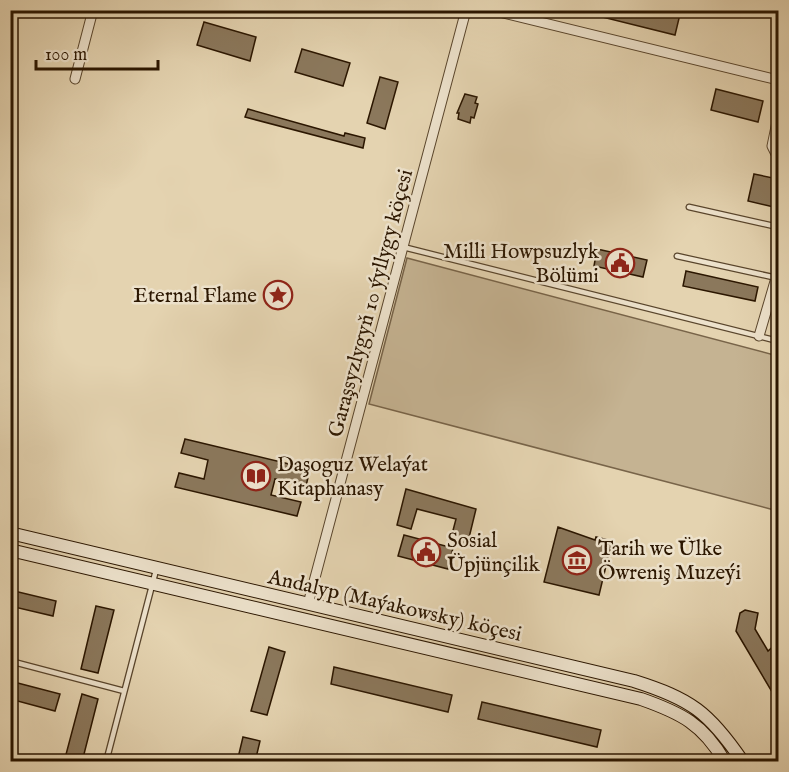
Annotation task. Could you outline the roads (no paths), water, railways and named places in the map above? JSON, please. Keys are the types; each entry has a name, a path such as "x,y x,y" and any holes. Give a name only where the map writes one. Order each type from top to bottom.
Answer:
{"main road":[{"name":"Andalyp (Maýakowsky) köçesi","path":"10,533 634,681 673,693 699,709 720,727 743,762"},
{"name":"Andalyp (Maýakowsky) köçesi","path":"10,550 640,699 673,710 699,726 725,762"}],"street":[{"path":"75,79 93,10"},
{"name":"Garaşsyzlygyň 10 ýyllygy köçesi","path":"308,604 466,10"},
{"path":"491,10 778,80"},
{"path":"778,117 772,146 778,158"},
{"path":"759,336 778,275"}],"lane":[{"path":"689,207 778,227"},
{"path":"403,247 778,341"},
{"path":"677,256 778,275"},
{"path":"106,762 157,568"},
{"path":"10,661 124,691"}],"place":[{"name":"Milli Howpsuzlyk Bölümi","path":"620,263"},
{"name":"Eternal Flame","path":"278,295"},
{"name":"Daşoguz Welaýat Kitaphanasy","path":"256,476"},
{"name":"Sosial Üpjünçilik","path":"426,552"},
{"name":"Tarih we Ülke Öwreniş Muzeýi","path":"577,560"}]}
